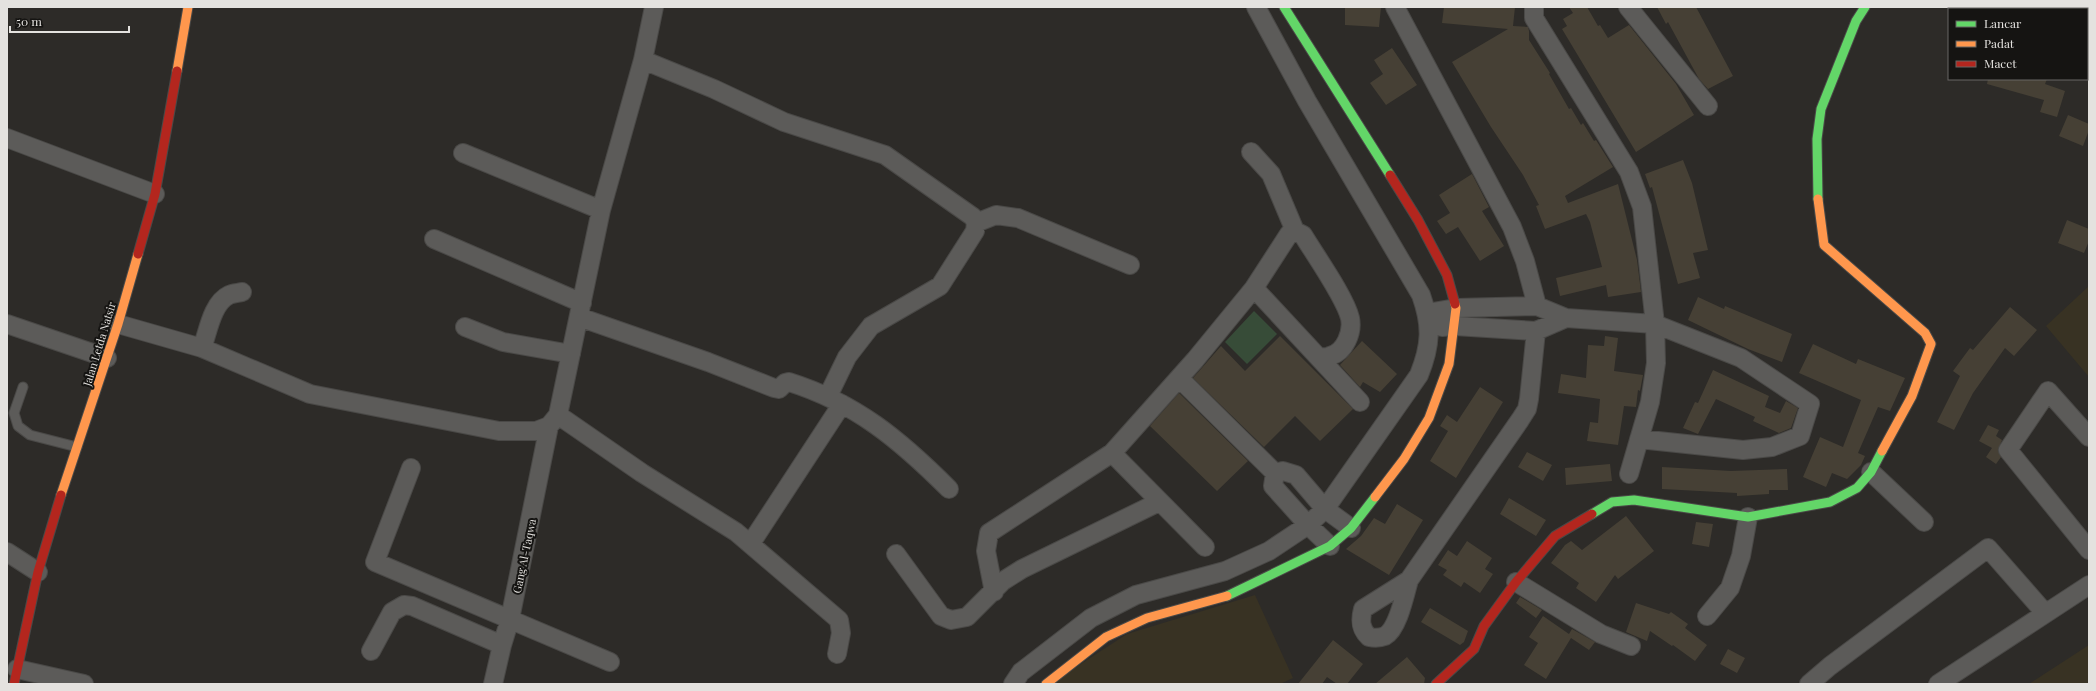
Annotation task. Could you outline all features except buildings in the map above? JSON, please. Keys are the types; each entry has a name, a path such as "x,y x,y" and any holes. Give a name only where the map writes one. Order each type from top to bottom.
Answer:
{"street":[{"name":"Jalan Letda Natsir","path":"16,677 38,572 54,515 118,324 156,194 188,7"},
{"name":"Gang Al-Taqwa","path":"493,684 510,619 553,420 571,354 601,210 643,60 654,7"},
{"path":"1013,684 1021,672 1091,618 1136,596 1225,571 1269,551 1308,525 1325,509 1419,375 1427,356 1429,320 1412,278 1307,101 1256,7"},
{"path":"1046,684 1106,638 1147,618 1228,596 1330,546 1351,528 1404,459 1429,418 1449,364 1455,326 1456,308 1447,275 1418,220 1284,7"},
{"path":"1395,7 1512,227 1525,261 1537,306"},
{"path":"1534,7 1534,18 1634,184 1642,207 1655,324 1656,363 1650,402 1629,474"},
{"path":"1628,7 1708,106"},
{"path":"1436,684 1474,648 1484,626 1516,582 1555,536 1612,502 1634,500 1748,517 1830,502 1857,488 1871,472 1912,396 1931,344 1925,333 1824,245 1816,190 1817,139 1822,109 1856,21 1865,7"},
{"path":"643,60 714,89 784,122 885,155 973,217 976,224 974,230 940,286 871,326 847,357 835,400 751,543"},
{"path":"7,138 156,194"},
{"path":"463,152 601,210"},
{"path":"1251,152 1271,174 1295,231 1303,235 1340,297 1350,319 1350,333 1342,349 1331,356 1318,357"},
{"path":"976,224 996,215 1018,218 1130,265"},
{"path":"994,592 986,551 989,533 1112,453 1179,378 1254,288 1290,234 1295,231"},
{"path":"434,240 580,310 708,362 774,388 779,389 785,383 789,382 835,400 869,419 886,432 914,455 949,489"},
{"path":"1254,288 1360,402"},
{"path":"202,348 217,308 229,295 242,292"},
{"path":"1429,320 1456,308 1537,306 1566,318 1655,324 1741,358 1810,404 1800,436 1772,447 1743,450 1639,439"},
{"path":"1429,320 1455,326 1536,331 1566,318"},
{"path":"7,324 107,358"},
{"path":"118,324 202,348 310,394 499,431 536,431 553,420 642,473 751,543 839,620 841,633 837,654"},
{"path":"464,328 486,338 510,344 571,354"},
{"path":"1409,580 1527,409 1536,331"},
{"path":"1179,378 1275,473"},
{"path":"2089,438 2048,391 2008,450 2089,550"},
{"path":"1112,453 1206,548"},
{"path":"410,468 375,562 610,662"},
{"path":"1275,473 1283,471 1296,475 1325,509 1351,528"},
{"path":"1871,472 1924,522"},
{"path":"1275,473 1273,486 1308,525 1330,546"},
{"path":"896,554 919,587 944,618 957,620 967,617 994,592 1003,581 1022,569 1160,502"},
{"path":"1707,616 1730,588 1741,556 1748,517"},
{"path":"1809,684 1830,666 1988,548 2044,613"},
{"path":"7,552 38,572"},
{"path":"1516,582 1601,634 1631,646"},
{"path":"1938,684 2044,613 2089,585"},
{"path":"371,651 392,612 404,605 412,606 502,645"},
{"path":"16,677 84,684"}],"lane":[{"path":"23,387 14,413 18,426 30,435 78,447"}],"shaded area":[{"path":"2089,286 2089,377 2046,326"},
{"path":"1255,595 1293,678 1280,684 1050,684 1127,634"},
{"path":"2089,645 2089,684 2029,684"}],"green space":[{"path":"1254,311 1277,334 1247,364 1225,342"}],"traffic: fast":[{"path":"1284,7 1390,175"},
{"path":"1818,199 1817,139 1821,109 1856,21 1865,7"},
{"path":"1592,514 1612,502 1634,500 1748,517 1830,502 1857,488 1871,472 1882,451"},
{"path":"1227,596 1330,546 1351,528 1375,497"}],"traffic: slow":[{"path":"177,71 188,7"},
{"path":"1818,199 1824,245 1925,333 1931,344 1912,396 1882,451"},
{"path":"61,495 118,324 138,254"},
{"path":"1375,497 1404,459 1429,418 1449,364 1456,308 1455,304"},
{"path":"1046,684 1106,637 1147,618 1227,596"}],"traffic: jam":[{"path":"138,254 155,194 177,71"},
{"path":"1390,175 1418,220 1447,275 1455,304"},
{"path":"14,684 38,572 61,495"},
{"path":"1436,684 1474,649 1484,626 1516,582 1555,536 1592,514"}]}
